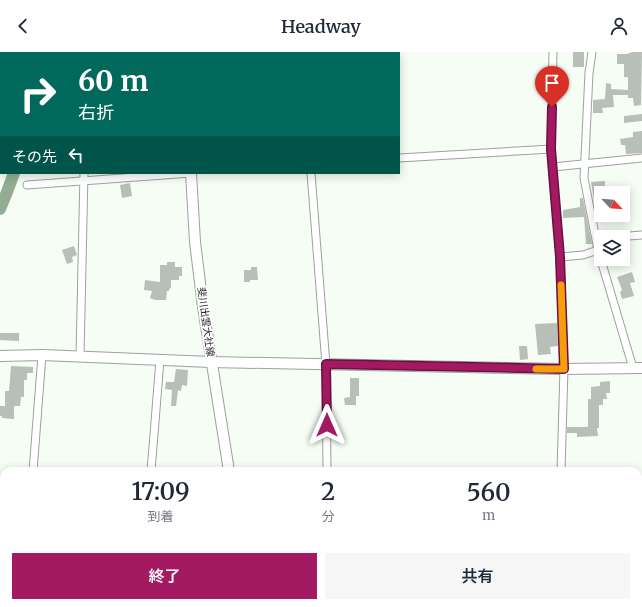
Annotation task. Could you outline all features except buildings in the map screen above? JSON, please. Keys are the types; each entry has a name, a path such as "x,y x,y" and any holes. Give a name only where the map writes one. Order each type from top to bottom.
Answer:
{"street":[{"path":"553,52 551,149 560,257 564,369 561,467"},
{"path":"592,52 589,73 584,178 596,230"},
{"path":"400,158 551,149"},
{"path":"553,166 642,158"},
{"path":"27,185 84,177 164,174"},
{"name":"斐川出雲大社線","path":"191,174 195,242 211,362 228,467"},
{"path":"311,174 326,364 327,467"},
{"path":"80,356 84,177"},
{"path":"630,236 642,235"},
{"path":"560,257 583,255 594,251"},
{"path":"0,356 42,355 211,362 564,369 637,368 605,266"},
{"path":"33,467 42,355"},
{"path":"151,467 160,360"}],"waterway":[{"path":"0,209 14,174"}],"slow traffic":[{"path":"536,369 564,369 561,285"}],"route":[{"path":"327,425 326,364 564,369 560,257 551,149 552,107"}]}
